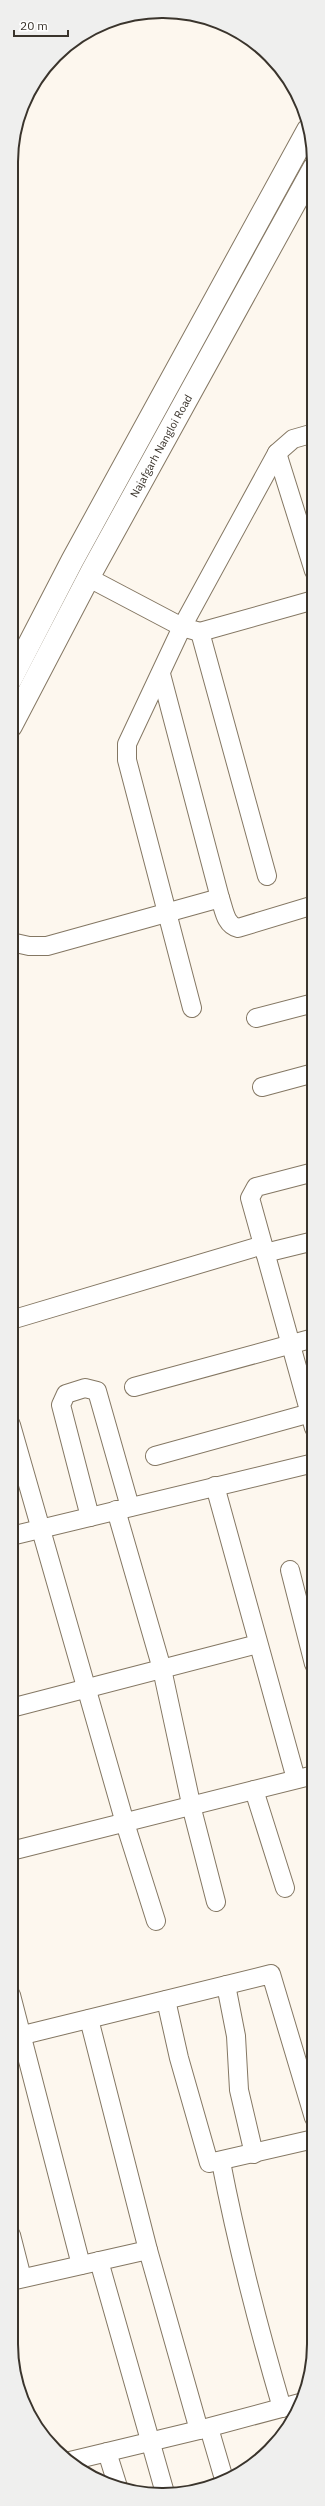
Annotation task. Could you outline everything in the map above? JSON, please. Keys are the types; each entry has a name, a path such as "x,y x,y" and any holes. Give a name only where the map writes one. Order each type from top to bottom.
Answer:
{"main road":[{"name":"Najafgarh Nangloi Road","path":"18,665 72,561 304,136"},
{"name":"Najafgarh Nangloi Road","path":"18,713 89,578 307,181"}],"street":[{"path":"192,1008 127,760 127,744 131,732 161,674 182,627 277,453 293,439 307,435"},
{"path":"277,453 307,549"},
{"path":"89,578 182,627 200,632 307,602"},
{"path":"200,632 267,876"},
{"path":"161,674 220,898 228,923 231,926 238,928 307,907"},
{"path":"18,944 29,946 47,946 220,898"},
{"path":"256,1018 307,1005"},
{"path":"262,1087 307,1075"},
{"path":"307,1174 256,1187 251,1192 250,1198 307,1400"},
{"path":"18,1318 264,1249 307,1242"},
{"path":"134,1387 307,1340"},
{"path":"90,1517 62,1405 66,1394 85,1388 97,1391 123,1509 216,1902"},
{"path":"155,1456 307,1419"},
{"path":"18,1450 125,1823 156,1920"},
{"path":"18,1534 307,1465"},
{"path":"215,1486 296,1779"},
{"path":"290,1570 307,1637"},
{"path":"18,1706 258,1644"},
{"path":"18,1849 307,1777"},
{"path":"254,1790 285,1888"},
{"path":"18,2037 266,1974 273,1976 307,2094"},
{"path":"226,1985 236,2036 240,2090 254,2154"},
{"path":"166,2000 209,2163 221,2162 307,2141"},
{"path":"89,2019 148,2250 204,2429 222,2475"},
{"path":"18,2044 81,2265"},
{"path":"221,2162 253,2307 282,2408"},
{"path":"18,2280 148,2250"},
{"path":"99,2261 164,2488"},
{"path":"77,2459 204,2429 293,2405"},
{"path":"107,2452 116,2480"}]}
